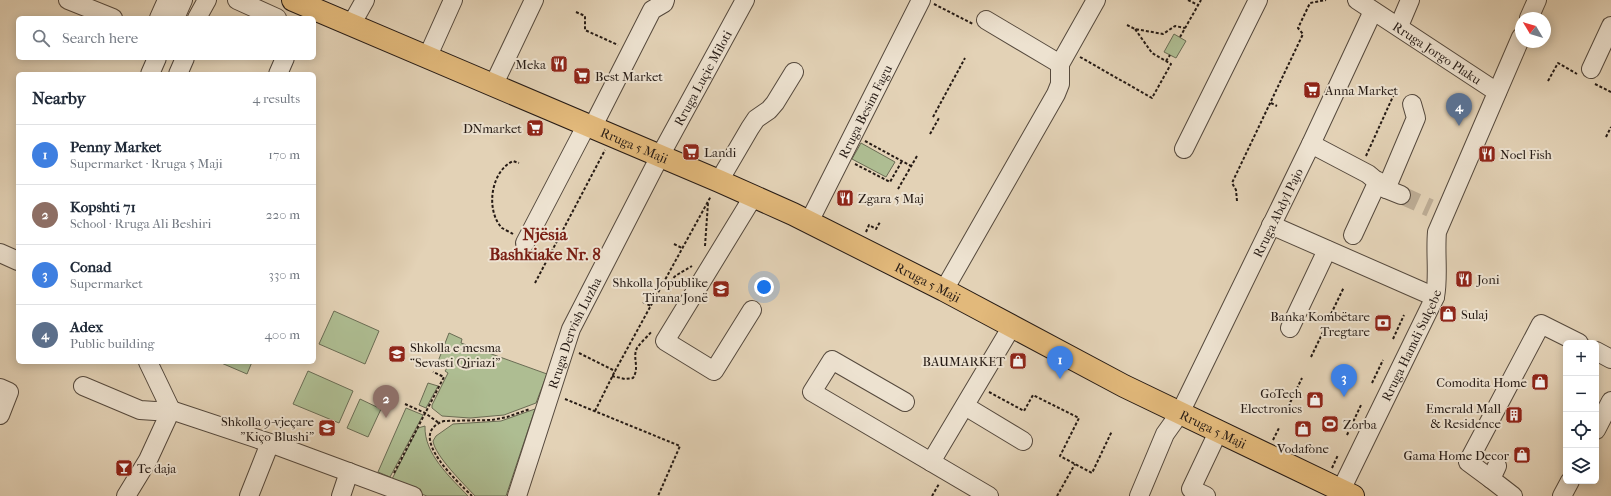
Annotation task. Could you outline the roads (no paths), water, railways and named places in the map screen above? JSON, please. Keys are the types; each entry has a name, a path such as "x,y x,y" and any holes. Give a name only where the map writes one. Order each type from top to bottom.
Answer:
{"main road":[{"name":"Rruga 5 Maji","path":"293,0 312,14 351,25 719,181 809,222 944,290 1124,386 1347,493"}],"street":[{"path":"68,0 108,16"},
{"path":"159,16 167,0"},
{"path":"176,16 183,0"},
{"path":"198,16 207,0"},
{"path":"237,0 273,16"},
{"path":"351,25 365,0"},
{"path":"427,58 453,0"},
{"path":"493,86 534,0"},
{"path":"526,241 652,10 664,3 665,0"},
{"name":"Rruga Luçie Miloti","path":"660,156 745,0"},
{"path":"944,290 1056,94 1060,84 1060,64 1096,0"},
{"path":"1184,149 1258,0"},
{"name":"Rruga Jorgo Plaku","path":"1357,0 1399,26 1497,92"},
{"path":"1399,26 1410,0"},
{"path":"1532,12 1537,0"},
{"name":"Rruga Besim Fagu","path":"809,222 853,134 925,1"},
{"name":"Rruga Abdyl Pajo","path":"1139,496 1165,434 1173,420 1180,413 1311,144 1373,11"},
{"path":"980,23 1060,64"},
{"path":"1587,75 1611,26"},
{"name":"Rruga Hamdi Sulçebe","path":"1347,493 1435,297 1437,281 1435,250 1437,212 1497,92 1516,48"},
{"path":"151,72 156,60"},
{"path":"179,72 184,60"},
{"path":"279,72 284,60"},
{"path":"719,181 750,128 756,120 769,110 775,103 794,72"},
{"path":"1353,235 1388,188 1416,118 1412,104"},
{"path":"1311,144 1360,169 1388,188"},
{"name":"Rruga Dervish Luzha","path":"518,496 571,329 660,156"},
{"path":"752,310 714,371 665,341 753,197"},
{"path":"1271,225 1435,297"},
{"path":"1290,328 1327,250"},
{"path":"0,253 16,260"},
{"path":"1513,496 1494,473 1468,462 1541,324 1573,340"},
{"path":"931,462 1012,326"},
{"path":"1599,353 1611,359"},
{"path":"905,402 832,360 812,392 988,496"},
{"path":"149,364 171,410"},
{"path":"83,386 140,410 171,410 270,443 409,495"},
{"path":"0,415 4,390"},
{"path":"1599,424 1611,401"},
{"path":"965,406 1023,441"},
{"path":"126,496 148,460 171,410"},
{"path":"1206,496 1191,489 1218,432"},
{"path":"249,496 270,443"},
{"path":"341,496 349,472"},
{"path":"1562,496 1568,484"}],"tunnel":[{"path":"1401,195 1430,208"}],"place":[{"name":"Meka","path":"559,64"},
{"name":"Best Market","path":"582,76"},
{"name":"Anna Market","path":"1312,90"},
{"name":"Adex","path":"1459,126"},
{"name":"DNmarket","path":"535,128"},
{"name":"Landi","path":"691,152"},
{"name":"Noel Fish","path":"1487,154"},
{"name":"Zgara 5 Maj","path":"845,198"},
{"name":"Joni","path":"1464,279"},
{"name":"Shkolla Jopublike Tirana Jonë","path":"721,289"},
{"name":"Sulaj","path":"1448,314"},
{"name":"Banka Kombëtare Tregtare","path":"1383,323"},
{"name":"Shkolla e mesma “Sevasti Qiriazi”","path":"397,354"},
{"name":"BAUMARKET","path":"1018,361"},
{"name":"Penny Market","path":"1060,379"},
{"name":"Comodita Home","path":"1540,382"},
{"name":"Conad","path":"1344,397"},
{"name":"GoTech Electronics","path":"1315,400"},
{"name":"Emerald Mall & Residence","path":"1514,415"},
{"name":"Kopshti 71","path":"386,418"},
{"name":"Zorba","path":"1330,424"},
{"name":"Shkolla 9-vjeçare \"Kiço Blushi\"","path":"327,428"},
{"name":"Vodafone","path":"1303,429"},
{"name":"Gama Home Decor","path":"1522,455"},
{"name":"Te daja","path":"124,468"}],"district":[{"name":"Njësia Bashkiake Nr. 8","path":"545,244"}]}
